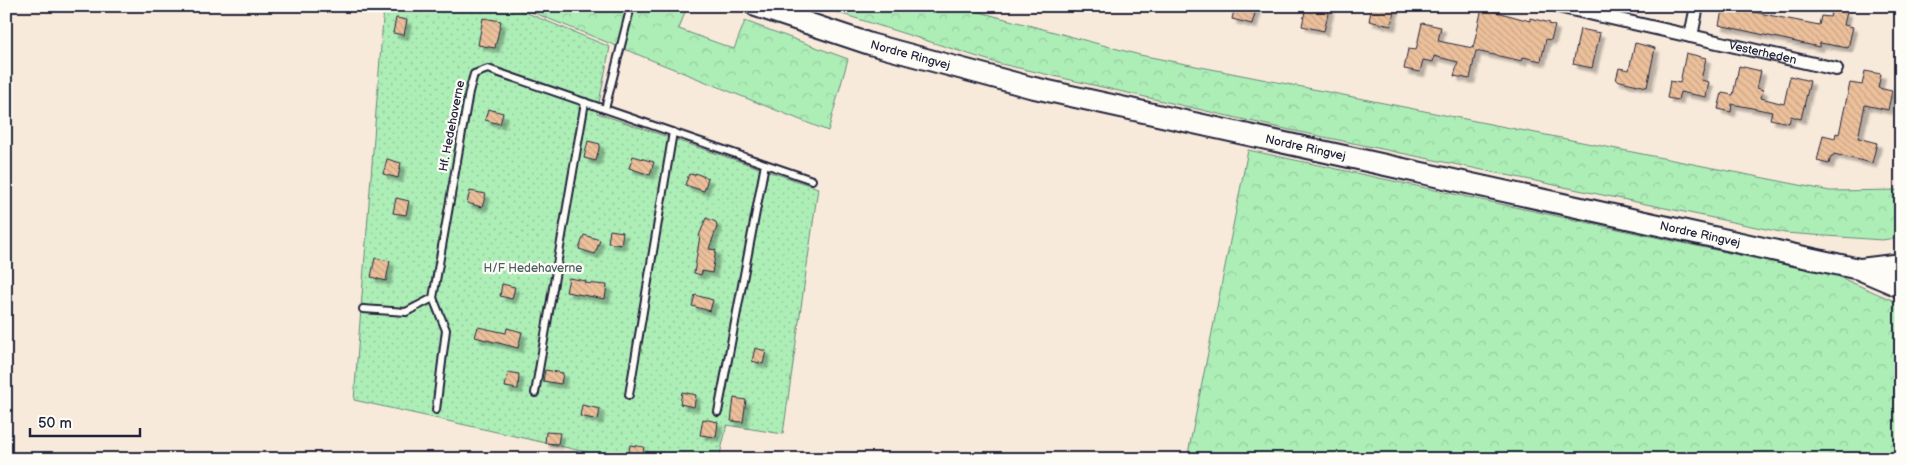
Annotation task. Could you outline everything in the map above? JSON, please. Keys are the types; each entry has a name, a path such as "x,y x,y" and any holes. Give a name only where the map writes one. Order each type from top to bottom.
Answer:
{"main road":[{"name":"Nordre Ringvej","path":"756,6 870,44 1030,87 1859,269 1901,287"},
{"name":"Nordre Ringvej","path":"1859,269 1901,264"}],"street":[{"name":"Vesterheden","path":"1558,6 1836,68"},
{"path":"1691,36 1698,6"}],"lane":[{"path":"605,109 631,6"},
{"name":"Hf. Hedehaverne","path":"436,410 446,330 434,298 468,92 474,74 488,69 812,180"},
{"path":"534,393 586,102"},
{"path":"629,395 673,132"},
{"path":"718,412 765,164"},
{"path":"363,309 406,312 434,298"}],"green space":[{"name":"H/F Hedehaverne","path":"384,6 510,6 610,47 597,113 818,188 783,434 727,425 719,459 617,459 354,400"},
{"path":"517,6 687,6 679,29 734,49 745,21 848,59 828,131"},
{"path":"817,6 957,6 1140,55 1830,191 1901,190 1901,237 1882,240 1785,233 1276,127 997,63"},
{"path":"1248,150 1837,276 1901,304 1901,459 1187,459"}],"building":[{"path":"1235,6 1257,6 1252,24 1232,19"},
{"path":"1306,6 1330,6 1324,31 1302,26"},
{"path":"1372,6 1395,6 1391,26 1369,21"},
{"path":"1723,6 1819,25 1821,16 1830,17 1832,9 1847,12 1844,25 1853,27 1848,48 1820,43 1819,47 1719,25"},
{"path":"1482,8 1530,21 1530,18 1555,26 1551,40 1546,39 1541,61 1523,57 1522,61 1476,51 1470,79 1454,76 1458,62 1434,56 1433,62 1423,60 1420,72 1404,69 1408,49 1416,50 1422,23 1441,27 1438,41 1473,48"},
{"path":"396,18 407,20 404,35 393,33"},
{"path":"483,18 501,21 495,48 478,45"},
{"path":"1580,29 1600,33 1592,68 1573,64"},
{"path":"1635,43 1655,48 1647,87 1616,80 1619,68 1629,70"},
{"path":"1686,53 1706,58 1701,80 1709,82 1706,97 1680,92 1678,100 1667,98 1670,81 1680,83"},
{"path":"1739,66 1761,71 1757,88 1763,90 1761,98 1784,104 1790,76 1810,81 1801,119 1791,116 1789,123 1770,119 1772,112 1732,104 1731,112 1718,109 1722,93 1733,95"},
{"path":"1865,71 1881,74 1878,88 1892,91 1888,110 1865,105 1858,138 1877,143 1872,163 1834,154 1831,156 1829,164 1817,161 1823,135 1835,138 1836,133 1839,134 1850,83 1862,85"},
{"path":"488,109 503,113 500,124 485,120"},
{"path":"588,141 600,144 596,161 584,158"},
{"path":"633,156 654,162 650,175 629,168"},
{"path":"387,159 401,163 398,178 383,174"},
{"path":"695,173 708,178 704,191 685,185 689,174 695,175"},
{"path":"470,191 486,194 482,207 467,203"},
{"path":"396,198 409,201 406,215 393,213"},
{"path":"706,218 716,222 717,227 709,249 716,250 712,273 702,271 701,275 694,273 699,236"},
{"path":"610,230 623,232 621,245 608,243"},
{"path":"584,235 600,240 595,254 579,249"},
{"path":"375,258 390,261 386,281 371,277"},
{"path":"569,278 586,281 585,283 607,285 605,299 566,292"},
{"path":"502,284 515,287 512,299 500,296"},
{"path":"695,295 713,300 710,311 692,306"},
{"path":"478,327 506,333 507,328 522,332 518,348 475,337"},
{"path":"755,348 766,351 763,364 752,361"},
{"path":"545,370 563,373 561,384 543,381"},
{"path":"508,372 519,374 518,389 505,387"},
{"path":"682,392 696,395 694,407 680,404"},
{"path":"734,398 746,400 743,422 731,421"},
{"path":"582,405 600,409 598,420 580,416"},
{"path":"703,419 718,422 716,437 700,435"},
{"path":"546,432 560,433 558,444 545,443"},
{"path":"630,445 644,447 642,459 628,457"}]}
